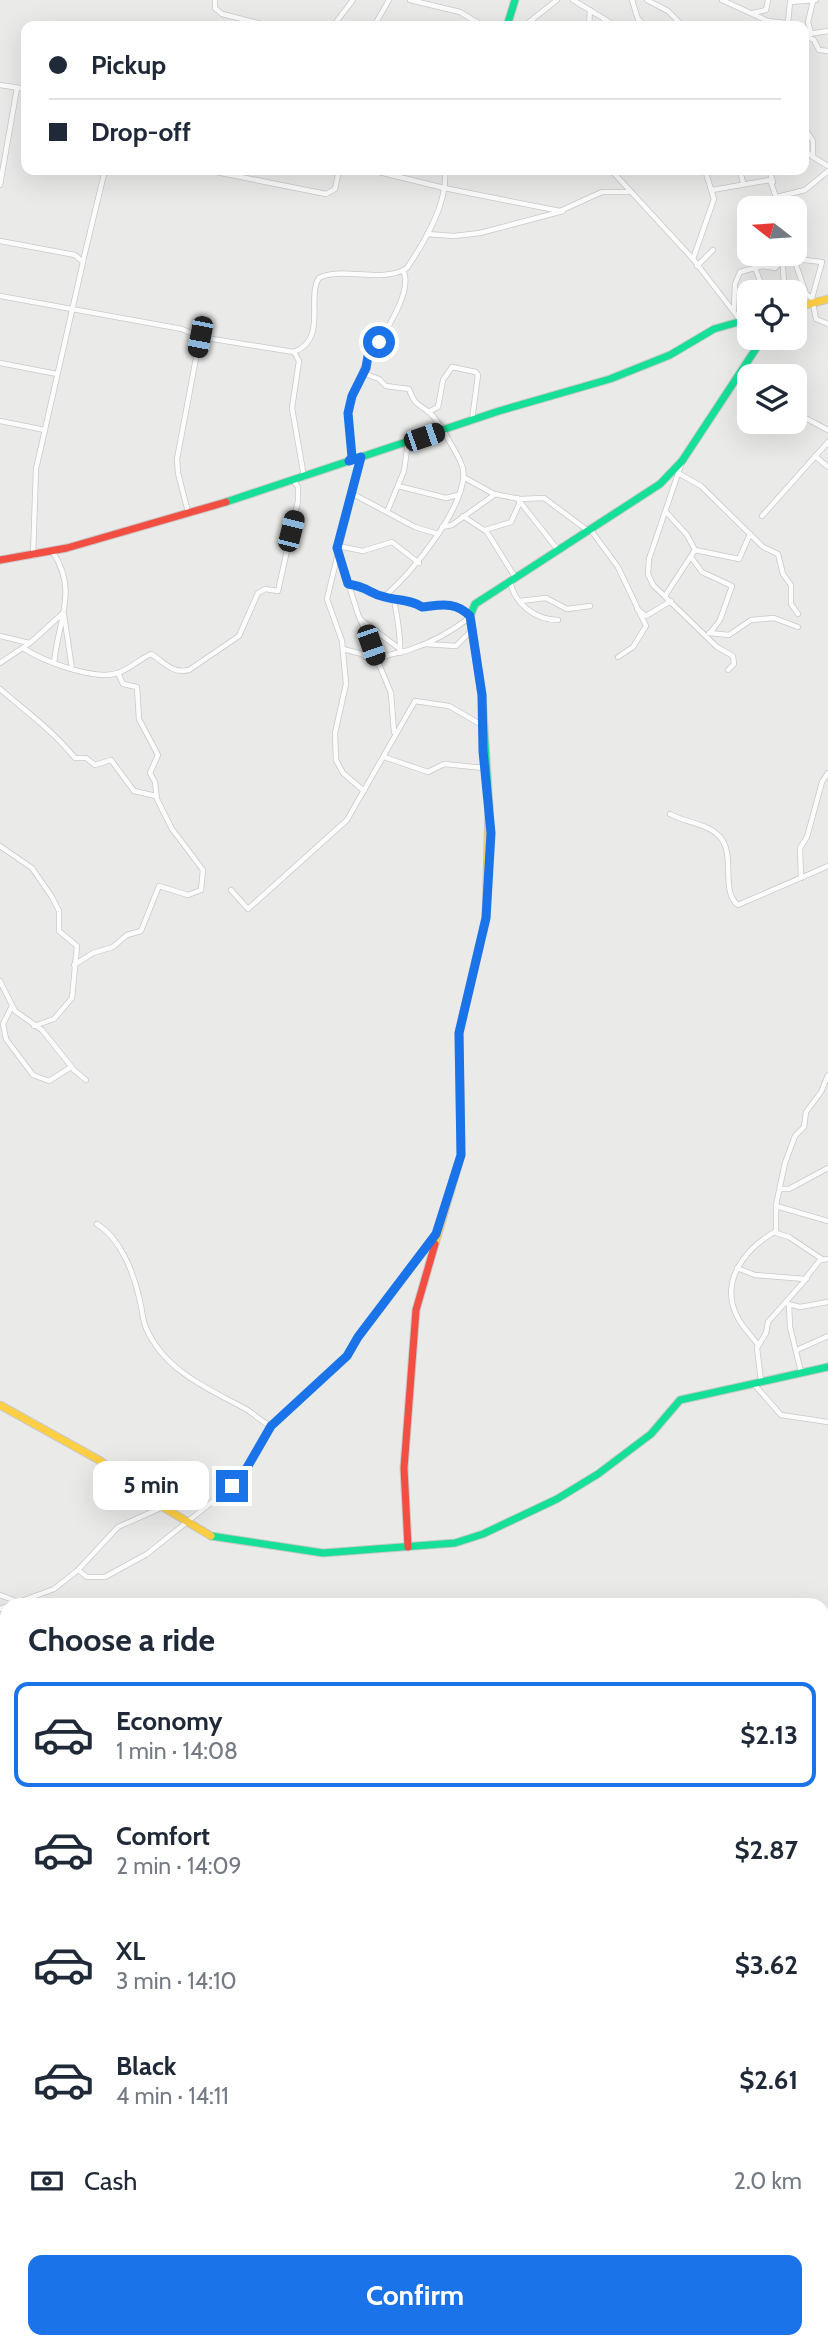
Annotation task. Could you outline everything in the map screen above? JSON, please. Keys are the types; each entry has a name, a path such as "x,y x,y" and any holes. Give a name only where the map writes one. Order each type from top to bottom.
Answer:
{"street":[{"path":"215,0 215,8 222,14 250,21"},
{"path":"337,21 353,0"},
{"path":"377,21 389,0"},
{"path":"410,0 460,12 475,21"},
{"path":"509,21 515,0"},
{"path":"530,21 557,0"},
{"path":"573,0 608,21"},
{"path":"632,0 640,21"},
{"path":"648,0 668,11 678,21"},
{"path":"722,0 769,21"},
{"path":"752,13 766,10 768,0"},
{"path":"790,21 789,2 815,0 808,21"},
{"path":"589,21 590,10"},
{"path":"809,26 811,33 828,32"},
{"path":"809,38 814,40 819,50 828,51"},
{"path":"0,85 21,88"},
{"path":"0,184 17,88"},
{"path":"809,135 813,141 813,157"},
{"path":"809,154 828,166"},
{"path":"781,196 805,190 828,171"},
{"path":"33,556 35,477 105,175"},
{"path":"231,175 326,194 335,189 338,175"},
{"path":"391,175 443,188 564,210"},
{"path":"403,271 427,234 443,188 444,175"},
{"path":"616,175 628,192 693,259 737,314"},
{"path":"693,259 713,205 707,175"},
{"path":"741,175 743,183"},
{"path":"771,175 777,196"},
{"path":"712,190 766,179 773,183"},
{"path":"427,234 454,236 480,233 564,210 601,192 628,192"},
{"path":"0,242 75,255 83,262"},
{"path":"697,266 713,250"},
{"path":"807,259 822,262 812,300 816,320 828,324"},
{"path":"734,309 740,272 777,266"},
{"path":"796,266 806,294 812,300"},
{"path":"755,268 760,280"},
{"path":"0,296 181,329 200,337 293,352 302,348 315,324 315,285 319,278 403,271"},
{"path":"349,461 352,457 348,413 352,396 368,356 374,351 400,304 406,277 403,271"},
{"path":"807,302 828,299"},
{"path":"0,560 33,556 188,513 294,481 472,420 619,376 670,355 714,329 737,321"},
{"path":"188,513 177,459 200,337"},
{"path":"293,352 299,361 292,408 304,477"},
{"path":"0,363 57,374"},
{"path":"428,412 439,407 445,376 452,367 459,367 475,372 478,376 472,420"},
{"path":"363,373 379,379 386,386 407,388 414,403 428,412 461,462 465,478 442,527 419,562 383,597"},
{"path":"343,649 362,654 370,662 387,654 425,644 455,629 469,617 475,604 589,529 650,493 682,461 737,378"},
{"path":"807,419 828,430"},
{"path":"0,421 45,430"},
{"path":"387,512 398,486 408,442"},
{"path":"762,516 828,442"},
{"path":"816,456 828,467"},
{"path":"361,457 337,547 327,599 339,627 346,684 335,733 336,760 343,773 364,791"},
{"path":"682,461 647,567 649,580 718,647 733,656 734,664 728,670"},
{"path":"678,473 707,490 763,547 780,557 783,574 792,589 791,604 798,614"},
{"path":"465,478 495,494 518,500 544,498 589,529 618,566 646,628 632,647 618,657"},
{"path":"23,648 54,663 92,673 118,673 151,654 166,667 189,670 239,636 258,593 265,589 276,592 280,586 299,494 294,481"},
{"path":"398,486 446,498 458,495"},
{"path":"352,494 438,534"},
{"path":"442,527 452,525 495,494"},
{"path":"484,530 511,522 518,500"},
{"path":"518,500 558,550"},
{"path":"667,513 687,535 695,550"},
{"path":"463,516 484,530 513,580 520,601 539,619 558,621"},
{"path":"695,550 739,559 751,534"},
{"path":"337,547 363,551 392,542 419,562"},
{"path":"337,547 360,619 391,693 394,733"},
{"path":"665,596 695,550"},
{"path":"52,551 67,580 54,663"},
{"path":"691,556 702,572 732,586 720,621 710,633"},
{"path":"348,584 368,587 383,597 413,601 425,608 442,603 460,607 469,617 479,668 491,848 486,918 459,1033 457,1057 462,1145 436,1234 414,1330 404,1468 408,1546"},
{"path":"520,601 546,598 567,609 590,606"},
{"path":"394,599 400,651"},
{"path":"637,609 646,616 671,601"},
{"path":"63,612 72,669"},
{"path":"0,663 30,643 63,612"},
{"path":"699,628 710,633 729,635 748,621 775,618 798,627"},
{"path":"360,619 400,651"},
{"path":"425,644 456,646 471,631"},
{"path":"0,636 30,643"},
{"path":"74,965 93,953 109,949 127,935 141,931 159,886 188,895 202,887 203,870 174,834 156,796 155,782 150,773 157,761 158,751 139,719 137,687 123,684 118,673"},
{"path":"0,689 56,734 75,758 86,758 95,765 111,760 135,792 156,796"},
{"path":"231,891 247,909 252,906 344,823 384,757 394,733 418,700 449,706 482,725"},
{"path":"384,757 428,772 434,771 442,764 484,768"},
{"path":"801,878 800,848 807,836 821,782 828,773"},
{"path":"670,814 703,825 721,838 729,861 732,895 738,905 828,866"},
{"path":"0,846 32,868 59,911 59,931 77,946 74,993 69,1003 54,1019 34,1026"},
{"path":"0,981 12,1006 58,1048 71,1067 86,1080"},
{"path":"12,1006 3,1024 4,1033 33,1075 49,1081 71,1067"},
{"path":"776,1231 776,1206 785,1163 794,1138 803,1129 806,1112 821,1092 828,1075"},
{"path":"781,1189 789,1189 828,1168"},
{"path":"776,1206 828,1221"},
{"path":"97,1224 111,1234 122,1251 138,1293 146,1329 164,1355 200,1387 244,1408 271,1426"},
{"path":"776,1231 825,1259 770,1317 766,1333 758,1345 757,1382 781,1415 828,1422"},
{"path":"758,1345 735,1310 732,1291 737,1268 751,1247 776,1231"},
{"path":"78,1570 87,1577 95,1578 119,1571 147,1554 211,1505 245,1471 271,1426 347,1356 358,1337 436,1234"},
{"path":"737,1268 755,1275 807,1278"},
{"path":"784,1300 789,1305 800,1307 828,1302"},
{"path":"789,1305 790,1327 801,1372"},
{"path":"797,1350 828,1336"},
{"path":"0,1405 99,1460 163,1507 215,1539 323,1553 374,1552 467,1539 557,1500 630,1452 660,1425 680,1400 828,1367"},
{"path":"26,1598 54,1589 78,1570 118,1527 163,1507"}],"traffic: fast":[{"path":"509,21 515,0"},
{"path":"226,502 499,411 610,379 670,355 714,329 737,322"},
{"path":"489,806 482,695 470,616 475,604 660,484 682,461 755,350"},
{"path":"211,1536 323,1553 455,1543 483,1534 557,1499 598,1474 651,1434 680,1400 828,1367"}],"traffic: slow":[{"path":"807,305 828,299"},
{"path":"435,1244 461,1155 459,1033 486,918 489,806"},
{"path":"0,1405 99,1460 163,1507 211,1536"}],"traffic: jam":[{"path":"0,560 67,548 226,502"},
{"path":"408,1547 404,1468 416,1310 435,1244"}],"route":[{"path":"232,1486 248,1467 254,1451 271,1426 347,1356 358,1337 436,1234 461,1155 457,1057 459,1033 469,980 486,918 491,848 483,751 482,695 477,654 468,621 470,616 460,607 437,603 425,608 413,601 387,598 375,594 368,587 348,584 337,548 350,507 361,457 349,461 352,457 349,406 366,368 368,356 379,342"}]}
